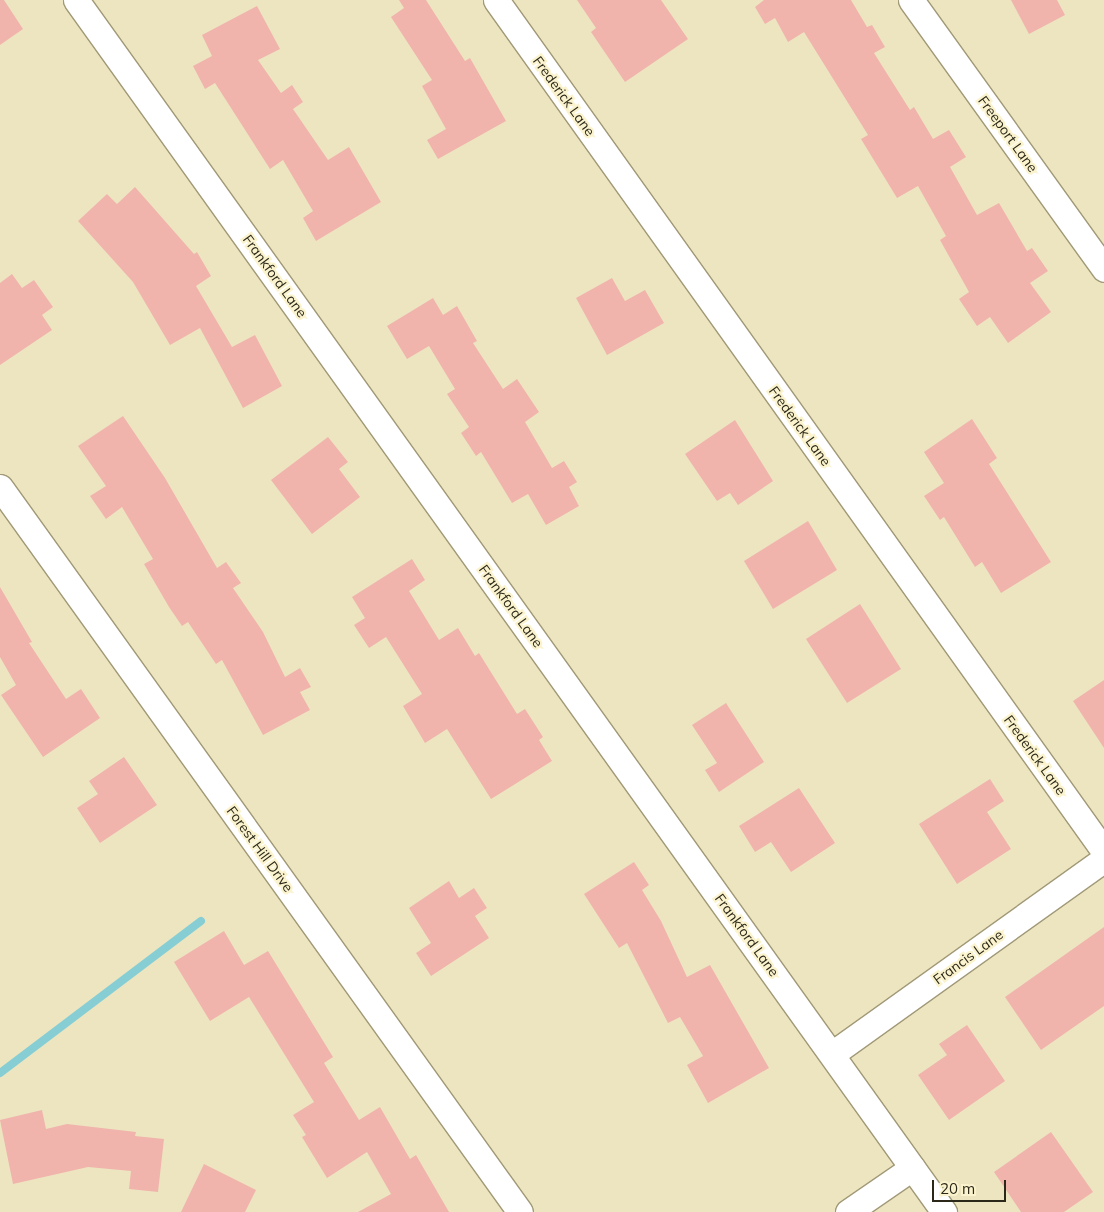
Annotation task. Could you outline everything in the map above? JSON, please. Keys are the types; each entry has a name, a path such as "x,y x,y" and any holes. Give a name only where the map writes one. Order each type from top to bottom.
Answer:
{"street":[{"name":"Frankford Lane","path":"76,0 944,1212"},
{"name":"Frederick Lane","path":"496,0 1104,851"},
{"name":"Freeport Lane","path":"911,0 1104,269"},
{"name":"Forest Hill Drive","path":"0,487 520,1212"},
{"name":"Francis Lane","path":"832,1054 1104,859"},
{"path":"848,1212 912,1168"}],"building":[{"path":"0,0 4,0 23,29 0,45"},
{"path":"399,0 426,0 465,61 470,58 506,121 438,159 427,140 446,129 422,86 432,80 391,17 404,8"},
{"path":"577,0 661,0 688,39 625,82 591,32 596,28"},
{"path":"764,0 851,0 867,27 872,25 885,47 874,53 910,110 914,107 933,139 949,130 966,157 950,167 977,215 999,203 1027,251 1032,248 1048,271 1030,283 1051,312 1008,343 990,317 977,326 959,299 969,292 940,240 946,236 918,186 897,198 861,139 868,135 804,32 788,42 775,18 765,24 755,7"},
{"path":"1011,0 1057,0 1065,15 1029,34"},
{"path":"257,6 280,49 258,60 281,93 292,85 303,102 293,109 328,160 349,147 381,202 316,241 303,218 313,211 283,160 270,169 215,83 205,89 193,66 212,56 202,35"},
{"path":"135,187 194,254 197,252 211,276 196,286 232,347 255,335 282,386 243,408 200,328 170,345 133,282 78,221 107,194 117,204"},
{"path":"12,274 22,288 34,280 53,307 42,315 52,330 0,365 0,283"},
{"path":"612,278 625,301 645,290 664,323 607,355 576,298"},
{"path":"433,298 443,315 457,306 477,341 473,343 503,389 517,379 539,412 525,422 552,468 564,461 577,482 569,487 579,506 546,525 528,494 512,503 481,452 476,456 461,433 469,427 447,394 455,389 429,346 407,359 387,326"},
{"path":"123,416 165,478 217,568 226,562 241,583 233,588 263,632 285,677 300,668 311,687 300,692 310,710 263,735 222,660 216,664 188,622 182,626 169,607 144,564 153,559 122,507 106,519 90,496 106,486 78,446"},
{"path":"972,419 997,458 989,464 1051,562 1001,593 982,562 975,567 944,517 940,520 924,496 944,483 924,452"},
{"path":"735,420 773,481 738,505 730,493 717,501 685,454"},
{"path":"328,437 348,462 339,469 360,497 312,534 271,480"},
{"path":"808,521 837,570 773,609 744,561"},
{"path":"412,559 425,580 409,591 439,640 458,628 475,656 479,653 517,714 525,709 543,737 539,740 552,761 491,799 447,729 425,743 403,706 422,694 386,637 369,648 354,625 365,618 352,597"},
{"path":"0,587 32,642 29,643 66,699 81,689 100,718 43,757 1,695 16,685 0,657"},
{"path":"860,604 901,669 847,703 806,639"},
{"path":"1104,680 1104,748 1073,701"},
{"path":"726,703 764,762 719,792 705,770 717,763 692,725"},
{"path":"124,757 157,805 100,843 77,808 98,794 89,781"},
{"path":"990,779 1004,801 987,812 1011,849 957,884 919,824"},
{"path":"799,788 835,843 791,872 771,842 755,852 739,826"},
{"path":"634,862 649,885 642,890 661,921 687,977 710,965 769,1068 708,1103 687,1065 703,1056 680,1017 668,1023 627,943 619,948 584,894"},
{"path":"449,881 459,898 474,888 487,908 475,916 489,938 431,976 416,953 431,943 409,908"},
{"path":"1104,927 1104,1006 1041,1050 1005,997"},
{"path":"224,931 244,965 268,951 333,1057 324,1063 359,1120 380,1107 410,1159 416,1155 449,1212 358,1212 391,1194 367,1152 327,1178 302,1137 306,1135 293,1115 314,1102 249,997 210,1021 174,962"},
{"path":"967,1025 1005,1081 949,1120 918,1075 947,1055 939,1044"},
{"path":"42,1110 46,1129 67,1124 136,1132 135,1136 164,1139 158,1192 129,1189 131,1171 88,1167 13,1184 0,1120"},
{"path":"1051,1132 1093,1192 1064,1212 1021,1212 994,1172"},
{"path":"204,1164 256,1190 245,1212 181,1212"}],"waterway":[{"path":"0,1073 201,921"}]}
